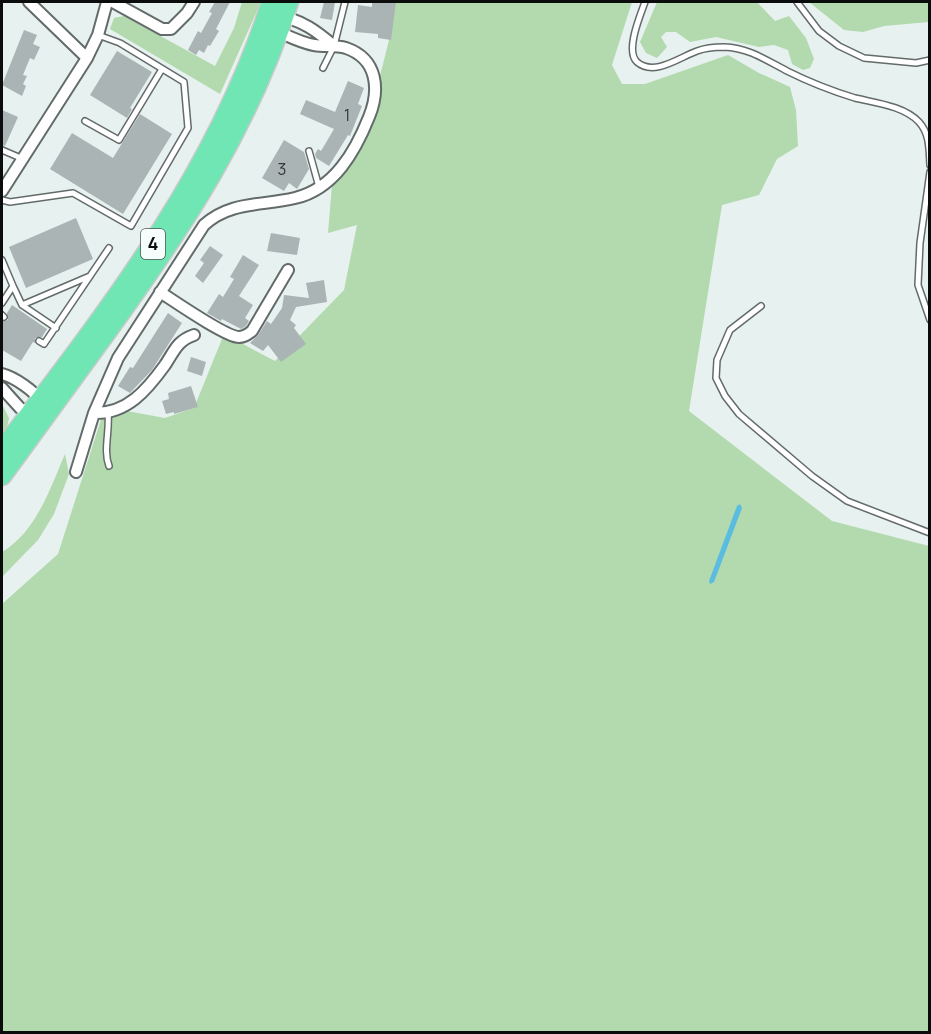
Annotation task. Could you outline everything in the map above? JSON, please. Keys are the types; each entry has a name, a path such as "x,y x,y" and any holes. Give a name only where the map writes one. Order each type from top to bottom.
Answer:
{"highway":[{"name":"4","path":"2,450 38,410 147,277 211,178 242,122 265,72 278,14"},
{"name":"4","path":"2,476 38,410"}],"street":[{"path":"29,2 87,58"},
{"path":"2,191 87,58 98,36 107,2"},
{"path":"113,2 162,29 171,29 183,18 194,2"},
{"path":"76,472 94,413 118,358 204,225 232,208 295,198 319,187 336,175 355,147 373,108 376,87 372,71 364,61 347,49 314,45 278,14"},
{"path":"278,14 298,21 319,33 334,46"},
{"path":"160,292 225,332 237,338 243,337 252,330 288,270"},
{"path":"94,413 108,413 123,408 143,393 165,366 182,339 194,334"},
{"path":"2,374 38,410"},
{"path":"2,388 20,408 38,410"}],"lane":[{"path":"323,68 334,46 345,2"},
{"path":"645,2 632,45 632,54 637,62 646,67 658,67 698,51 716,47 736,47 761,56 787,71 839,93 902,110 919,122 929,141 930,165"},
{"path":"797,2 819,31 839,46 864,58 916,63 930,60"},
{"path":"2,200 10,202 73,193 131,226 188,128 184,82 120,43 98,36"},
{"path":"85,121 118,140 162,69"},
{"path":"2,150 23,159"},
{"path":"309,151 319,187"},
{"path":"930,172 920,243 918,285 930,320"},
{"path":"39,341 44,344 109,248"},
{"path":"2,260 22,305 56,328"},
{"path":"22,305 90,276"},
{"path":"2,303 13,286"},
{"path":"761,306 730,330 717,360 716,378 725,396 739,414 812,476 847,501 930,533"},
{"path":"108,413 109,426 105,456 109,466"}],"green space":[{"path":"242,2 261,2 220,94 110,29 114,18 124,16 215,66 234,28"},
{"path":"392,2 632,2 612,65 622,84 645,84 728,55 790,87 796,110 798,146 777,159 759,195 722,205 689,411 832,521 929,546 929,1032 2,1032 2,604 58,554 105,407 165,418 194,408 224,334 275,361 344,290 357,225 328,233 332,185 343,170 370,116 392,28"},
{"path":"657,2 757,2 775,21 789,16 806,38 814,59 810,68 803,70 792,64 788,50 774,45 759,47 716,37 690,42 676,32 666,32 661,37 667,47 657,58 646,53 640,42"},
{"path":"809,2 929,2 929,22 884,26 863,32 844,30"},
{"path":"2,404 9,418 2,441"},
{"path":"65,454 69,474 54,514 38,540 2,577 2,552 24,533 41,509"}],"water":[{"path":"740,504 742,508 714,582 710,584 709,581 737,506"}],"building":[{"path":"215,2 230,2 216,29 219,31 210,46 208,45 204,53 199,50 196,55 188,50 198,31 201,33"},
{"path":"324,2 335,2 332,20 320,18"},
{"path":"372,2 396,2 391,40 378,38 378,34 355,32 358,5 372,7"},
{"path":"24,30 37,35 33,44 40,47 34,60 30,58 23,75 27,76 23,84 26,86 22,96 2,85"},
{"path":"117,51 152,72 130,108 132,109 127,118 90,95"},
{"path":"348,81 364,88 358,104 362,106 350,136 348,135 329,166 316,158 315,154 318,149 321,151 334,129 300,114 306,100 335,112"},
{"path":"2,110 18,117 5,146 2,145"},
{"path":"140,114 172,134 123,214 50,169 72,133 113,158"},
{"path":"284,140 304,152 309,169 297,189 289,183 284,191 262,178"},
{"path":"76,218 93,259 26,288 9,247"},
{"path":"271,233 300,238 297,255 267,251"},
{"path":"210,246 223,255 203,283 195,276 204,263 200,260"},
{"path":"243,255 259,265 239,296 253,305 245,318 249,321 241,329 207,313 219,294 223,297 234,279 230,277"},
{"path":"324,280 327,302 296,307 290,320 296,325 294,328 306,344 281,362 268,345 263,351 250,343 267,321 271,324 282,308 284,295 309,298 306,283"},
{"path":"12,305 47,329 42,337 35,338 35,343 33,342 21,361 2,350 2,321 8,320 7,313"},
{"path":"168,313 182,323 152,370 130,393 118,386 130,367 133,368"},
{"path":"191,357 206,362 202,376 187,371"},
{"path":"191,386 198,407 166,414 162,401 169,399 168,393"}]}
